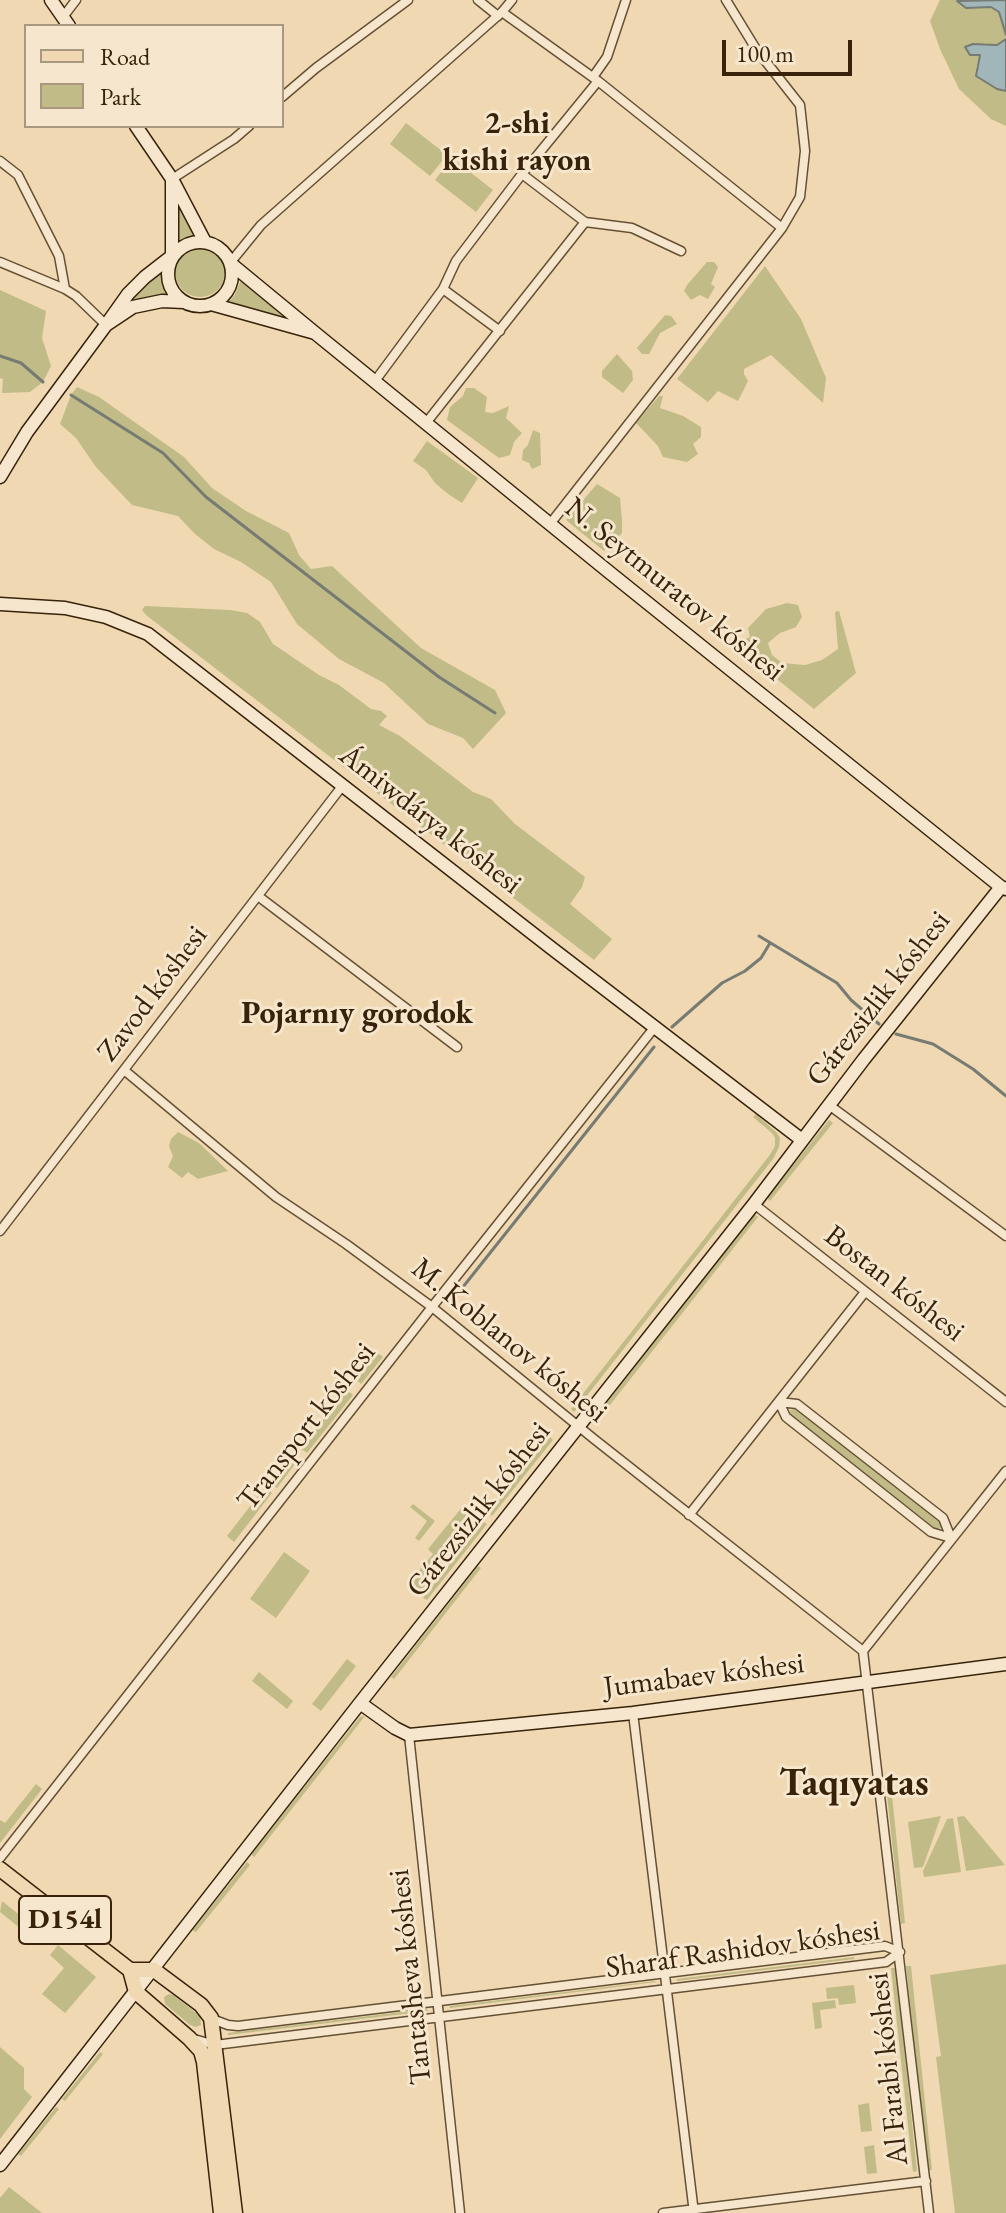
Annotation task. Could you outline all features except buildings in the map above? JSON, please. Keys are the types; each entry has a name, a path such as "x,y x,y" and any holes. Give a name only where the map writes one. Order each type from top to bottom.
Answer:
{"main road":[{"name":"D154l","path":"0,1869 130,1970 136,1992"},
{"name":"D154l","path":"130,1970 154,1970"},
{"path":"154,1970 201,2005 211,2018 221,2213"},
{"path":"136,1992 201,2051 212,2056"},
{"path":"212,2056 235,2213"}],"street":[{"path":"51,0 66,22"},
{"path":"66,22 76,0"},
{"path":"284,95 408,0"},
{"path":"478,0 596,79 782,228"},
{"path":"230,263 261,225 500,14 512,0"},
{"path":"375,381 443,289 456,261 596,79 607,57 626,0"},
{"path":"550,524 782,228 800,197 805,151 800,105 756,49 726,0"},
{"path":"137,128 172,179 205,242"},
{"path":"172,179 247,128"},
{"path":"0,161 18,175 59,256 65,289"},
{"path":"522,174 585,222 632,228 681,251"},
{"path":"172,179 172,256 168,277 170,287 184,302"},
{"path":"426,423 585,222"},
{"path":"0,477 27,432 128,294 187,244 205,242 221,249 230,263 231,283 227,292 211,304"},
{"path":"0,262 65,289 106,325"},
{"name":"N. Seytmuratov kóshesi","path":"230,263 1005,888"},
{"path":"443,289 500,331"},
{"path":"106,325 133,307 162,301 211,304 315,333"},
{"name":"Ámiwdárya kóshesi","path":"0,604 65,608 106,617 148,634 802,1140"},
{"name":"Zavod kóshesi","path":"0,1231 343,785"},
{"name":"Gárezsizlik kóshesi","path":"0,2165 829,1105 1005,888"},
{"path":"258,896 457,1047"},
{"name":"Transport kóshesi","path":"0,1858 654,1028"},
{"name":"M. Koblanov kóshesi","path":"124,1070 276,1197 432,1307 863,1651"},
{"path":"829,1105 1006,1236"},
{"name":"Bostan kóshesi","path":"754,1204 1006,1402"},
{"path":"689,1515 865,1292"},
{"path":"779,1402 797,1404 943,1518 951,1538"},
{"path":"779,1402 786,1417 798,1427 931,1532 951,1538"},
{"path":"863,1651 1006,1471"},
{"name":"Al Farabi kóshesi","path":"863,1651 929,2213"},
{"name":"Jumabaev kóshesi","path":"409,1735 633,1713 1006,1664"},
{"path":"360,1703 409,1735"},
{"path":"633,1713 694,2211"},
{"name":"Tantasheva kóshesi","path":"409,1735 460,2213"},
{"name":"Sharaf Rashidov kóshesi","path":"211,2018 238,2026 885,1946 900,1952"},
{"name":"Sharaf Rashidov kóshesi","path":"212,2056 439,2017 886,1962 900,1952"},
{"path":"663,2213 926,2181"}],"green space":[{"path":"940,0 958,0 966,8 991,7 999,12 1006,39 997,46 984,43 976,68 997,89 1006,91 1006,126 991,119 959,89 930,21"},
{"path":"406,123 447,155 430,176 390,144"},
{"path":"452,158 493,190 476,212 435,180"},
{"path":"177,195 200,238 176,246"},
{"path":"200,247 218,254 225,272 218,290 200,297 182,290 175,272 182,254"},
{"path":"707,262 714,262 718,267 711,284 715,287 708,299 700,295 691,300 684,291"},
{"path":"765,266 801,319 826,378 823,403 771,355 744,369 748,381 738,401 718,391 708,402 677,379"},
{"path":"163,268 163,281 171,297 127,305 138,291"},
{"path":"242,278 287,319 227,303 234,296"},
{"path":"0,290 46,311 42,338 51,366 43,382 30,392 2,393"},
{"path":"665,315 671,316 677,324 660,333 649,354 642,354 637,348"},
{"path":"617,354 632,371 633,380 623,393 602,377 602,371"},
{"path":"77,387 99,397 184,457 212,488 246,511 289,533 299,555 311,569 332,566 421,648 495,690 506,713 473,749 463,738 428,724 384,683 339,659 297,624 271,582 214,549 178,516 132,505 96,467 76,438 60,424"},
{"path":"466,388 474,388 487,397 485,412 493,413 509,406 506,418 522,433 514,442 510,455 499,458 447,420 450,407 463,396"},
{"path":"659,396 663,396 660,408 683,416 701,427 701,437 693,444 698,454 687,462 663,457 658,446 636,423"},
{"path":"533,430 540,433 541,465 532,469 529,463 522,460 523,450"},
{"path":"427,441 478,478 462,503 413,461"},
{"path":"597,484 620,498 622,533 604,551 566,520"},
{"path":"787,603 798,605 802,617 796,627 780,633 768,643 772,655 782,663 805,665 822,660 838,649 835,612 839,611 856,673 814,709 741,650 743,640 750,637 748,628 766,609"},
{"path":"145,606 230,610 247,613 260,622 273,644 371,709 381,711 387,716 379,725 400,736 473,792 491,799 515,824 585,877 570,904 612,939 594,960 146,615 142,610"},
{"path":"756,1114 780,1138 773,1159 574,1412 571,1409 769,1156 775,1146 775,1138 753,1117"},
{"path":"829,1120 833,1123 770,1201 767,1198"},
{"path":"178,1132 199,1143 228,1171 198,1179 188,1172 182,1178 168,1167 173,1156 169,1146 171,1139"},
{"path":"754,1214 758,1217 595,1424 592,1422"},
{"path":"375,1351 383,1357 361,1384 354,1378"},
{"path":"347,1390 353,1395 307,1453 300,1448"},
{"path":"796,1409 941,1523 941,1528 936,1529 791,1416 790,1410"},
{"path":"550,1437 553,1440 492,1516 489,1513"},
{"path":"291,1455 298,1460 277,1488 269,1482"},
{"path":"265,1487 272,1493 234,1542 227,1536"},
{"path":"413,1504 435,1521 419,1541 415,1538 427,1521 410,1507"},
{"path":"463,1506 479,1519 420,1592 409,1583 433,1554 428,1549"},
{"path":"484,1522 487,1524 427,1600 423,1598"},
{"path":"284,1552 310,1571 276,1618 250,1599"},
{"path":"478,1566 481,1568 394,1679 391,1677"},
{"path":"347,1659 356,1666 321,1711 312,1704"},
{"path":"259,1672 293,1701 287,1709 252,1681"},
{"path":"365,1716 254,1857 251,1854 360,1717"},
{"path":"36,1784 42,1789 0,1843 0,1820 5,1823"},
{"path":"891,1785 905,1923 901,1924 886,1786"},
{"path":"941,1816 923,1867 914,1868 908,1822"},
{"path":"964,1816 1005,1865 966,1871 957,1817"},
{"path":"953,1818 961,1872 924,1877 923,1871 947,1819"},
{"path":"247,1862 250,1865 196,1932 192,1930"},
{"path":"2,1901 47,1937 41,1945 0,1912"},
{"path":"58,1945 96,1977 65,2013 42,1994 64,1968 50,1955"},
{"path":"854,1959 677,1981 677,1979"},
{"path":"1006,1964 1006,2213 955,2213 936,2057 941,2056 930,1975"},
{"path":"906,1966 911,1966 932,2170 928,2170"},
{"path":"891,1968 896,1968 917,2171 913,2172"},
{"path":"656,1982 450,2008 450,2006"},
{"path":"854,1985 856,2003 839,2005 838,1998 827,1999 826,1988"},
{"path":"169,1994 200,2016 201,2025 190,2025 165,2004 164,1997"},
{"path":"835,2000 836,2008 820,2010 822,2028 815,2029 812,2003"},
{"path":"428,2011 228,2035 228,2033"},
{"path":"0,2047 24,2068 24,2089 32,2097 0,2139"},
{"path":"100,2052 103,2054 65,2101 62,2099"},
{"path":"869,2103 872,2131 861,2132 858,2105"},
{"path":"56,2107 59,2109 21,2156 18,2154"},
{"path":"874,2145 877,2173 867,2174 864,2147"},
{"path":"9,2187 42,2213 0,2213 0,2198"}],"water":[{"path":"1006,0 1006,35 999,12 991,7 966,8 957,1"},
{"path":"1006,39 1006,91 976,76 980,55 970,55 965,47 973,44 997,45"}],"waterway":[{"path":"0,356 21,363 43,382"},
{"path":"71,395 163,453 206,497 439,677 495,713"},
{"path":"759,936 837,983 879,1024"},
{"path":"672,1027 722,983 761,958 770,943"},
{"path":"896,1034 933,1044 973,1069 1006,1096"},
{"path":"451,1302 654,1047"}],"district":[{"name":"2-shi kishi rayon","path":"517,142"},
{"name":"Pojarnıy gorodok","path":"357,1014"},
{"name":"Taqıyatas","path":"854,1785"}]}
